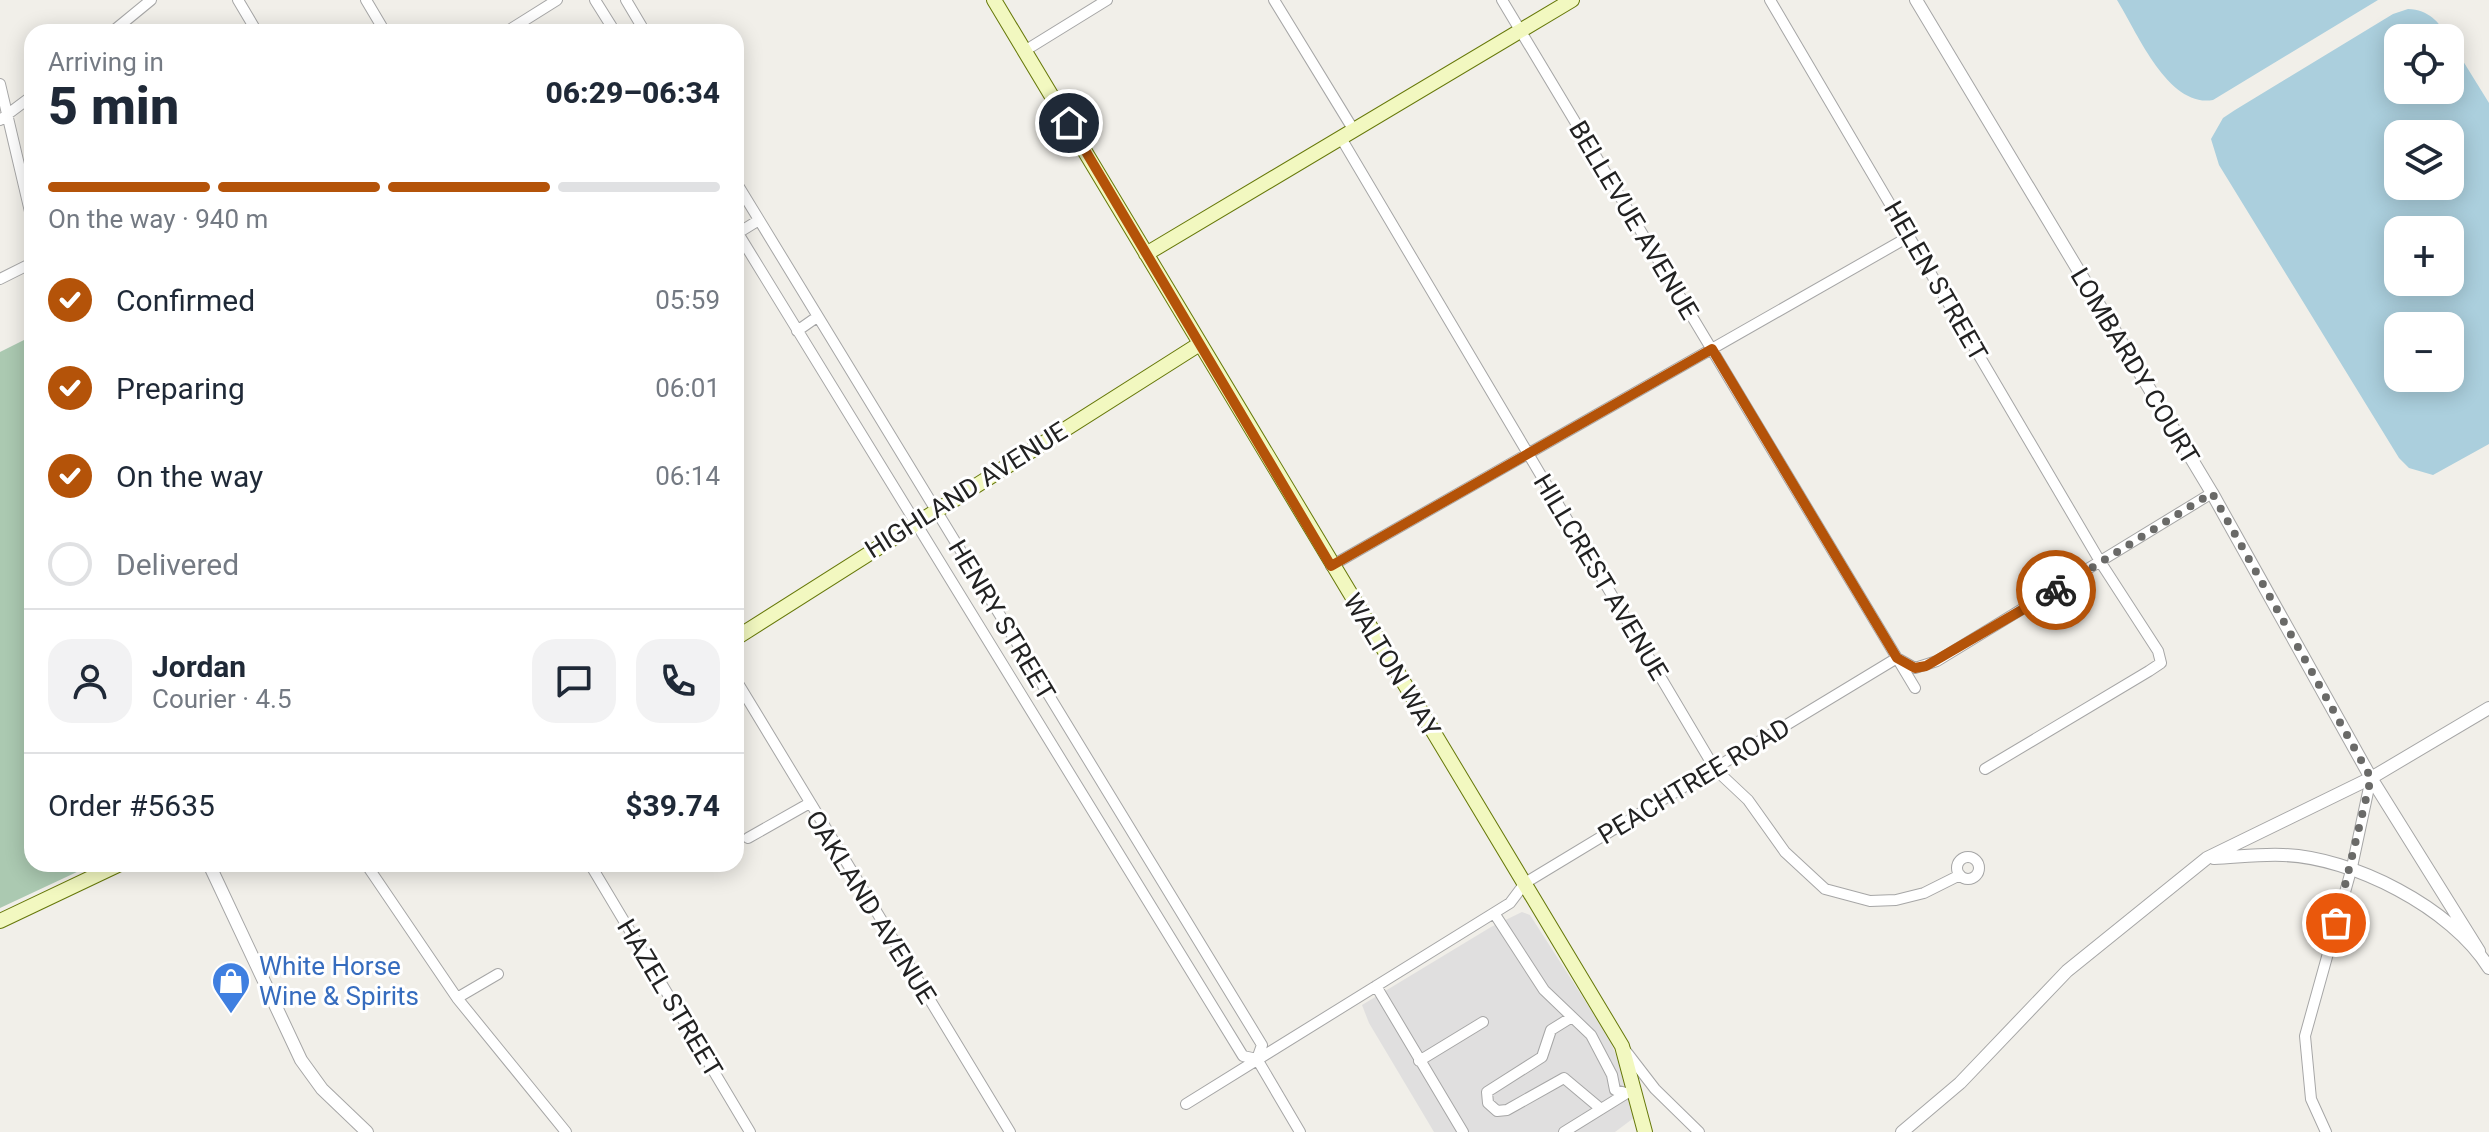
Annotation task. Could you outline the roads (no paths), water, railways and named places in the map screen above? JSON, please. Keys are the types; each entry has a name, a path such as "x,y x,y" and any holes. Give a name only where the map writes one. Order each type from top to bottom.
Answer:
{"main road":[{"name":"WALTON WAY","path":"994,0 1198,345 1622,1046 1631,1091 1645,1132"},
{"path":"1146,254 1572,0"},
{"name":"HIGHLAND AVENUE","path":"744,633 1198,345"},
{"path":"0,921 103,872"}],"street":[{"path":"122,24 151,0"},
{"path":"238,0 252,24"},
{"path":"366,0 380,24"},
{"path":"519,24 557,0"},
{"path":"595,0 610,24"},
{"path":"626,0 640,24"},
{"path":"1026,50 1107,0"},
{"name":"HILLCREST AVENUE","path":"1274,0 1528,454 1715,769 1748,800 1785,852 1825,889 1870,901 1896,900 1924,893 1960,875"},
{"name":"BELLEVUE AVENUE","path":"1502,0 1915,688"},
{"name":"HELEN STREET","path":"1770,0 2101,563 2158,651 2161,663 1985,769"},
{"name":"LOMBARDY COURT","path":"1916,0 2212,493 2371,778 2489,968"},
{"path":"0,84 4,118 24,191"},
{"path":"4,118 24,102"},
{"name":"HENRY STREET","path":"744,195 1262,1045 1257,1059"},
{"name":"HENRY STREET","path":"744,228 759,220"},
{"path":"1331,566 1910,236"},
{"name":"HENRY STREET","path":"744,244 1243,1056 1257,1059 1300,1132"},
{"path":"0,279 24,267"},
{"path":"797,331 817,317"},
{"path":"1897,658 1915,668 1937,661 2212,493"},
{"name":"PEACHTREE ROAD","path":"1186,1104 1510,903 1525,883 1897,658"},
{"name":"OAKLAND AVENUE","path":"744,694 808,804 1010,1132"},
{"path":"1902,1132 1960,1083 2067,971 2207,858 2371,778 2489,708"},
{"name":"HENRY STREET","path":"1044,729 1061,718"},
{"path":"2326,1132 2311,1099 2305,1036 2352,867 2371,778"},
{"path":"748,838 808,804"},
{"path":"2207,858 2285,855 2352,867 2430,908 2479,951"},
{"path":"213,872 301,1060 322,1089 367,1132"},
{"path":"371,872 457,998 566,1132"},
{"name":"HAZEL STREET","path":"595,872 750,1132"},
{"path":"1494,913 1544,990 1591,1035 1612,1075 1615,1090 1631,1091"},
{"path":"1172,938 1190,928"},
{"path":"457,998 498,974"},
{"path":"1376,986 1463,1132"},
{"path":"1572,1017 1551,1030 1542,1057 1487,1092 1488,1103 1497,1111 1507,1110 1564,1078 1601,1109"},
{"path":"1419,1061 1483,1022"},
{"path":"1622,1046 1655,1089 1699,1132"},
{"path":"1564,1132 1631,1091"}],"water":[{"path":"2117,0 2378,0 2213,100 2197,99 2168,80 2144,48"},
{"path":"2408,9 2427,14 2437,22 2438,24 2384,24 2384,104 2464,104 2464,63 2489,103 2489,444 2433,475 2409,468 2399,458 2219,165 2211,139 2223,118 2393,14"}],"place":[{"name":"White Horse Wine & Spirits","path":"231,1015"}]}
